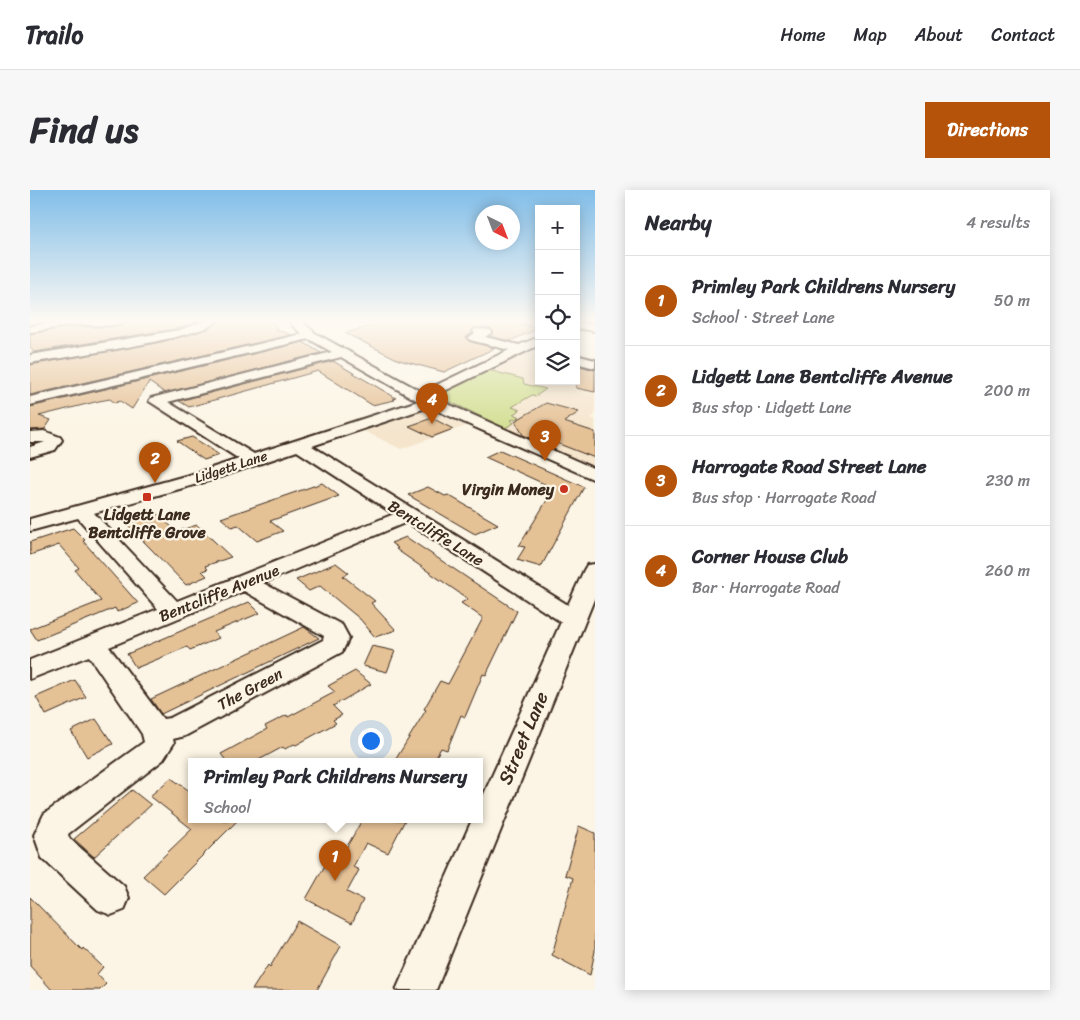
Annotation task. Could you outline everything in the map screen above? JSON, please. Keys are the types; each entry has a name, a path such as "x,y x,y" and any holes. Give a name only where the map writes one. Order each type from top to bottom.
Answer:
{"street":[{"path":"30,401 214,357"},
{"path":"292,357 301,363"},
{"path":"253,461 156,401 324,357"},
{"path":"349,357 426,400 595,475"},
{"name":"Lidgett Lane","path":"30,525 253,461 299,445 426,400 505,357"},
{"path":"580,360 595,364"},
{"path":"182,365 219,384"},
{"path":"30,437 44,436 54,440 49,447 30,452"},
{"name":"Bentcliffe Lane","path":"299,445 408,515 587,597"},
{"path":"82,511 173,611"},
{"name":"Bentcliffe Avenue","path":"33,663 94,645 408,515"},
{"name":"The Green","path":"156,731 175,728 333,646 337,638 333,631 245,582"},
{"name":"Street Lane","path":"416,990 587,597"},
{"path":"94,645 156,731 159,743 153,752 56,824 51,835 54,847 111,898"}],"shaded area":[{"path":"512,357 535,357 535,385 580,385 580,363 595,367 595,415 591,418 595,420 595,467 531,440 438,396"},
{"path":"418,411 434,412 466,426 401,449 362,430"}],"green space":[{"path":"488,370 523,379 524,384 546,389 536,396 532,395 512,407 520,410 513,414 520,417 511,420 514,423 505,428 438,396"}],"building":[{"path":"74,357 194,357 30,395 30,365"},
{"path":"239,357 304,357 165,393 149,382 132,409 120,401 115,403 110,399 99,401 39,416 51,420 45,429 30,430 30,407"},
{"path":"394,357 475,357 444,372 399,360"},
{"path":"333,361 396,398 393,399 395,400 372,405 318,371 189,407 179,401"},
{"path":"580,366 595,370 595,392 576,388 576,385 580,385"},
{"path":"546,403 579,412 564,422 595,432 595,458 541,437 533,439 523,435 515,421"},
{"path":"432,418 453,429 432,437 409,426"},
{"path":"192,437 219,455 204,460 177,441"},
{"path":"500,450 584,487 541,567 517,560 525,547 519,546 552,492 545,490 551,487 485,457"},
{"path":"322,483 339,496 270,521 283,531 257,541 238,525 232,527 221,518"},
{"path":"428,487 445,496 448,495 498,524 475,534 408,495"},
{"path":"152,509 178,531 197,525 231,557 205,566 208,569 202,571 207,576 186,585 119,516 140,510 142,512"},
{"path":"73,528 138,603 117,612 115,608 37,640 30,629 101,601 75,570 79,568 59,545 30,555 30,542"},
{"path":"406,537 517,611 486,675 483,674 465,717 461,715 447,750 441,748 435,758 396,758 426,710 424,709 440,681 448,684 483,618 461,603 468,599 400,552 391,543"},
{"path":"336,563 349,573 343,576 375,601 371,603 396,630 375,637 360,619 320,586 309,591 296,580"},
{"path":"249,602 260,613 214,632 219,638 190,650 187,647 136,668 127,654"},
{"path":"304,627 319,638 161,714 151,699"},
{"path":"372,646 395,651 387,672 363,666"},
{"path":"355,671 371,684 333,706 342,715 333,720 336,723 296,745 294,744 285,749 283,747 262,758 224,758 221,754 267,729 265,726 287,715 288,717 335,692 328,686"},
{"path":"75,680 86,697 46,715 36,697"},
{"path":"96,719 113,744 87,757 71,731"},
{"path":"171,778 188,790 188,823 235,823 164,894 143,876 192,829 150,796"},
{"path":"132,790 151,805 94,857 74,839"},
{"path":"360,823 403,823 388,853 366,843 353,867 359,870 347,892 363,900 352,923 306,899 336,846 345,850"},
{"path":"579,826 595,833 595,951 590,975 552,955 573,878 565,875"},
{"path":"30,897 82,950 83,948 103,967 97,974 106,984 100,990 52,990 30,966"},
{"path":"297,921 341,946 317,990 252,990 268,965 270,967"}],"place":[{"name":"Corner House Club","path":"432,424"},
{"name":"Harrogate Road Street Lane","path":"545,461"},
{"name":"Lidgett Lane Bentcliffe Avenue","path":"155,483"},
{"name":"Virgin Money","path":"564,489"},
{"name":"Lidgett Lane Bentcliffe Grove","path":"147,497"},
{"name":"Primley Park Childrens Nursery","path":"335,881"}]}
